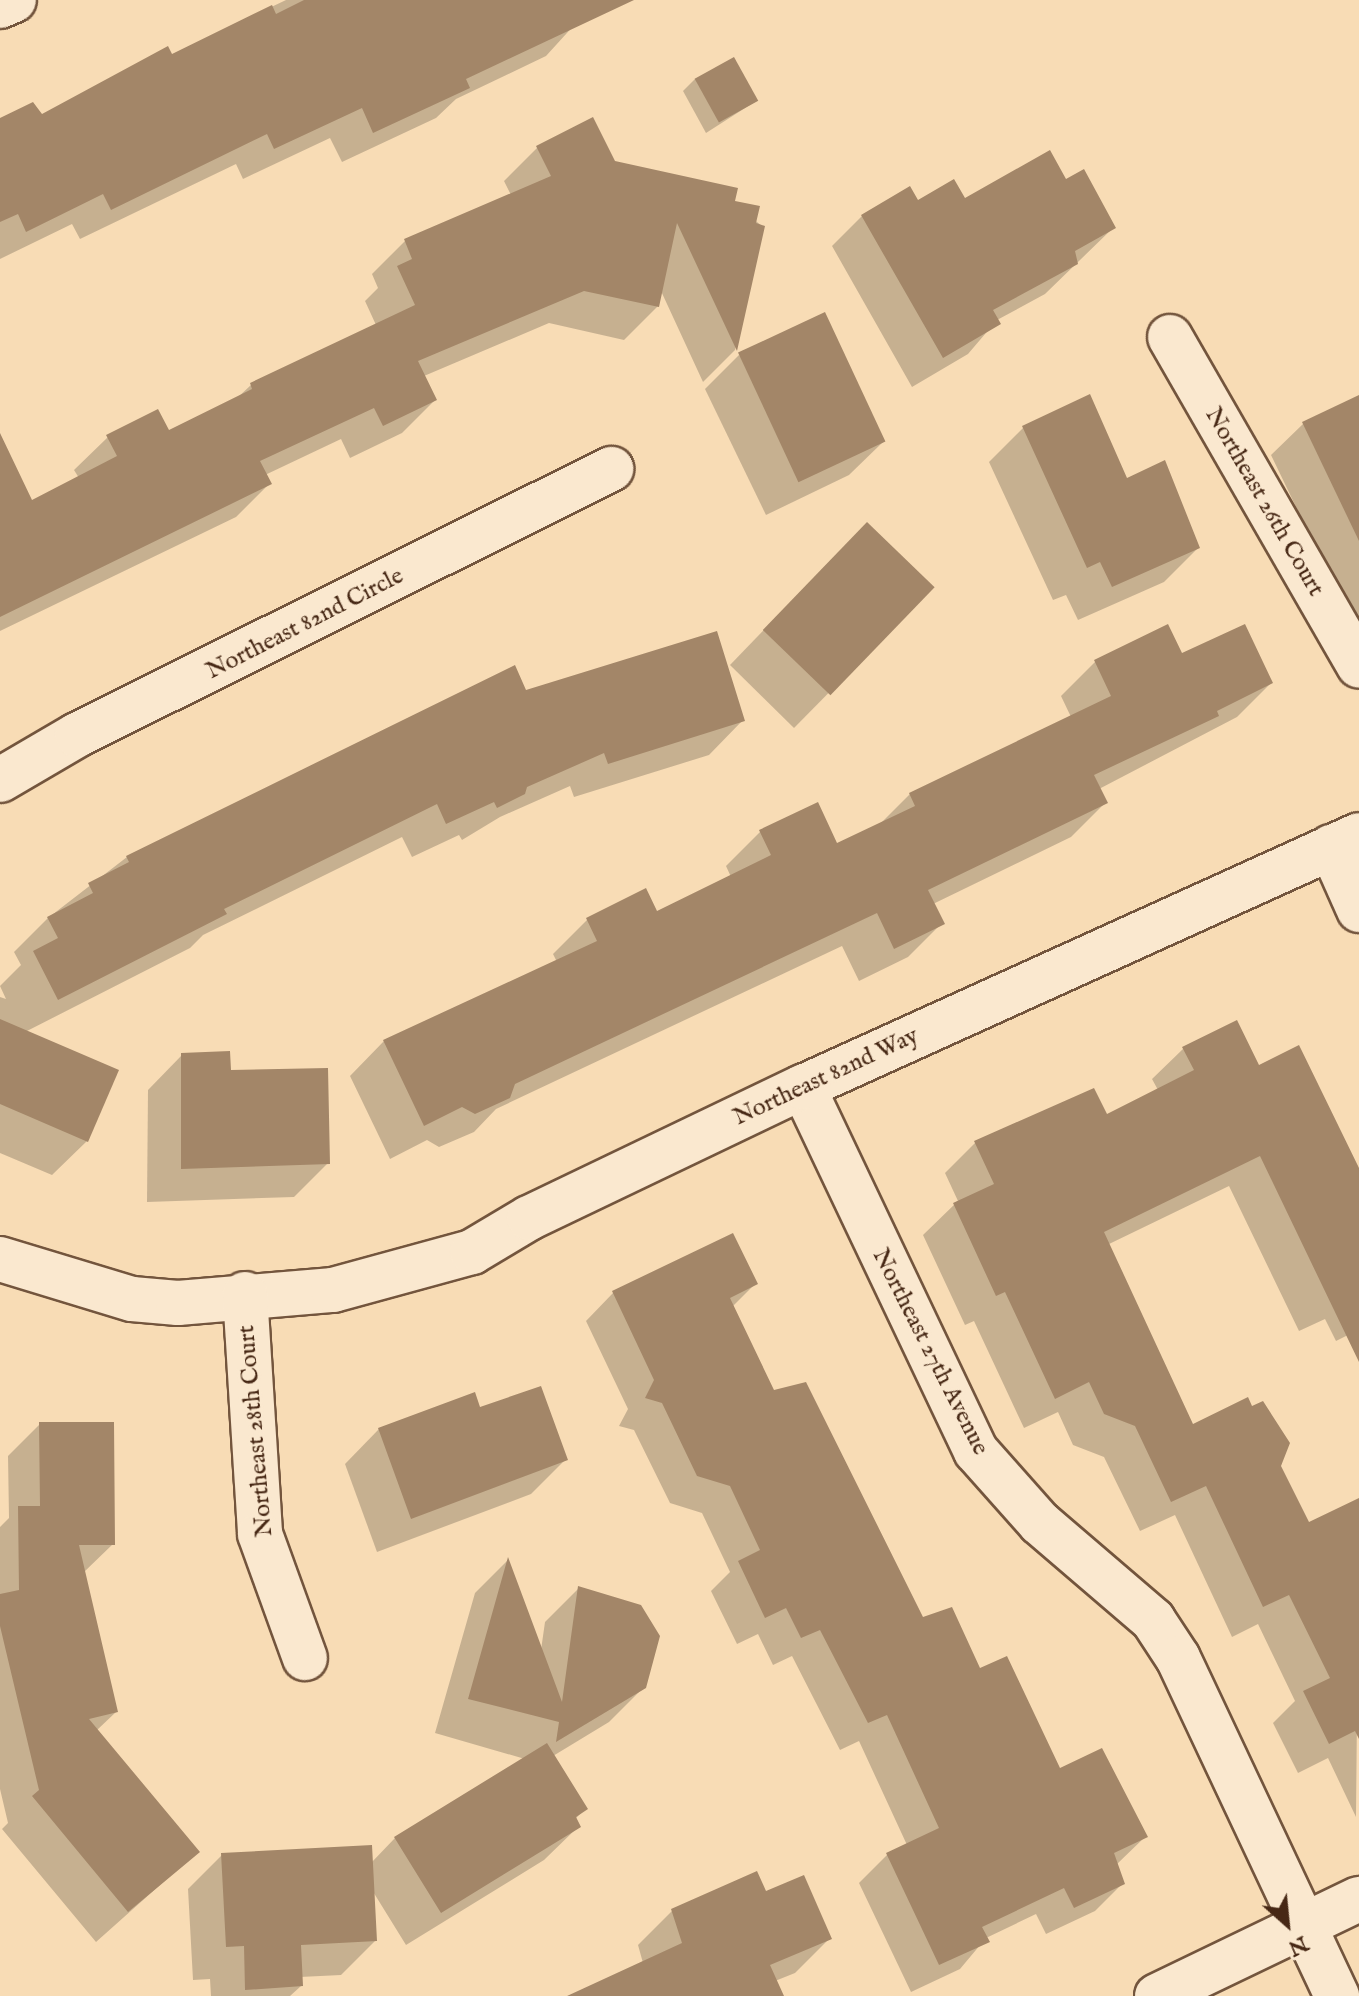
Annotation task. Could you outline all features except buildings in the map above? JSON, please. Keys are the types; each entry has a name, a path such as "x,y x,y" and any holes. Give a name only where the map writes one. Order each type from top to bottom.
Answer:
{"street":[{"path":"0,6 14,0"},
{"name":"Northeast 26th Court","path":"1170,337 1359,666"},
{"name":"Northeast 82nd Circle","path":"0,780 77,735 611,469"},
{"path":"1345,841 1359,910"},
{"name":"Northeast 82nd Way","path":"0,1259 132,1299 178,1303 333,1290 472,1252 529,1218 803,1087 1345,841"},
{"name":"Northeast 27th Avenue","path":"803,1087 976,1451 1040,1523 1153,1620 1178,1658 1301,1926 1337,1996"},
{"name":"Northeast 28th Court","path":"266,1294 260,1534 305,1658"},
{"path":"1157,1996 1359,1899"}]}
